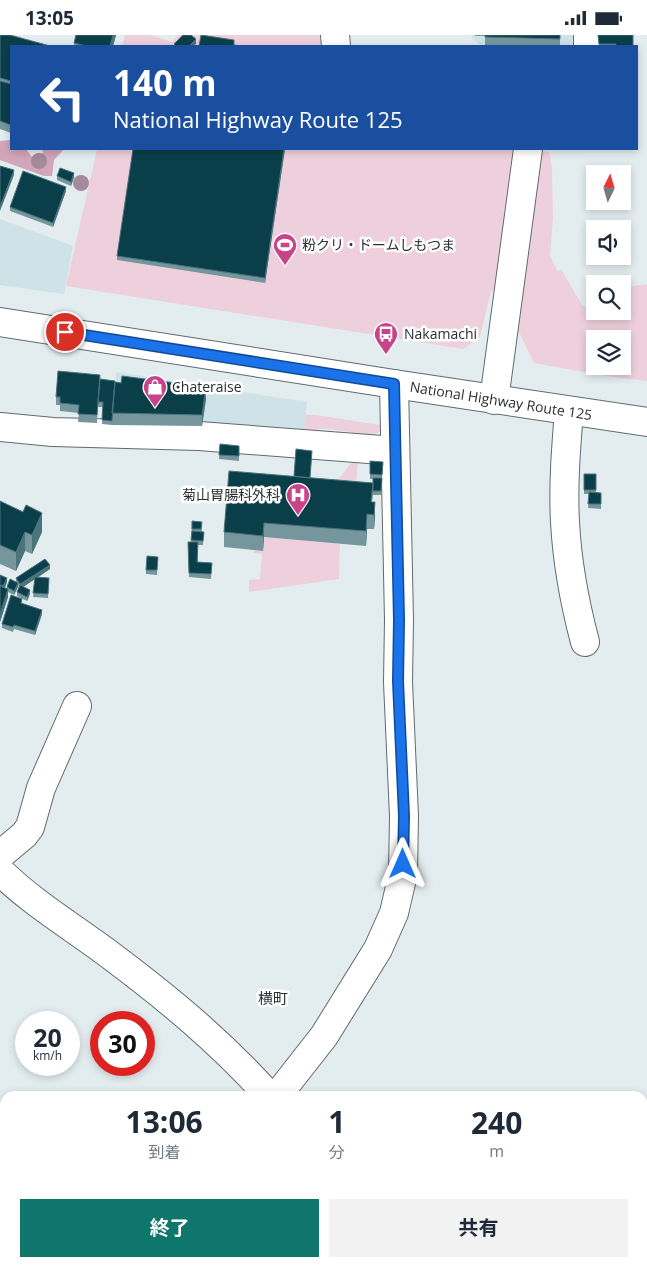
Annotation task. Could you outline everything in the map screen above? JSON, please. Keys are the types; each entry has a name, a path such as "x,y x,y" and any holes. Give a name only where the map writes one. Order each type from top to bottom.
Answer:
{"main road":[{"path":"494,400 528,150"},
{"name":"National Highway Route 125","path":"0,322 494,400 647,422"},
{"path":"281,1091 324,1036 378,949 394,913 403,874 404,816 398,681 399,620 394,384"},
{"path":"569,411 564,501 565,524 576,606 585,642"},
{"path":"0,427 53,432 199,436 395,451"},
{"path":"0,855 24,835 30,827 41,789 77,706"},
{"path":"0,871 30,897 175,1004 238,1062 264,1091"}],"shaded area":[{"path":"125,35 151,35 172,42 178,35 326,35 326,45 122,45"},
{"path":"471,35 575,35 575,45 480,45"},
{"path":"10,140 10,150 27,150 32,157 43,153 42,150 63,150 54,160 52,176 44,176 0,160 0,141"},
{"name":"粉クリ・ドームしもつま","path":"97,150 517,150 497,292 491,291 480,337 463,349 66,286"},
{"path":"543,151 549,152 552,167 553,218 550,256 558,272 561,269 582,305 586,308 586,320 631,320 631,287 647,284 647,381 600,375 631,375 631,330 586,330 586,372 534,363 516,326 539,154"},
{"path":"0,219 73,246 64,294 0,285"},
{"path":"116,372 307,402 304,435 199,436 115,394"},
{"path":"306,415 386,426 374,434 323,429 304,435"},
{"path":"354,458 358,459 355,496 331,481 340,478"},
{"path":"264,537 340,544 339,579 249,592 249,580 260,579 262,554 253,553 254,550 263,550"}],"building":[{"path":"0,35 10,35 46,45 10,45 10,81 0,78"},
{"path":"76,35 113,35 110,45 83,45 74,43"},
{"path":"183,35 191,35 196,39 190,45 174,44"},
{"path":"201,35 234,40 234,45 199,45"},
{"path":"485,35 560,35 560,39 485,37"},
{"path":"598,35 633,35 633,45 599,44"},
{"path":"0,81 10,84 10,125 0,121"},
{"path":"133,150 284,150 265,278 117,256"},
{"path":"0,166 14,170 0,207"},
{"path":"60,168 74,173 71,182 57,176"},
{"path":"23,171 66,187 53,223 10,207"},
{"path":"58,371 100,375 97,415 78,414 79,405 60,403 60,397 56,397"},
{"path":"122,376 206,387 202,415 112,413 115,382 121,383"},
{"path":"100,379 115,381 112,421 102,420 103,402 98,402"},
{"path":"220,444 239,446 239,456 219,455"},
{"path":"296,449 312,451 310,478 294,476"},
{"path":"370,461 383,462 382,475 370,474"},
{"path":"229,471 373,483 371,502 375,502 374,515 367,514 366,531 264,523 263,536 224,532"},
{"path":"584,474 596,474 596,490 584,490"},
{"path":"373,478 382,478 381,491 373,491"},
{"path":"589,492 601,493 601,504 588,504"},
{"path":"0,501 23,512 26,505 42,513 32,535 25,532 16,552 0,545"},
{"path":"192,521 202,522 201,529 192,529"},
{"path":"192,531 204,532 203,541 191,540"},
{"path":"188,542 198,542 197,562 212,563 211,574 189,573"},
{"path":"147,556 158,557 157,570 146,570"},
{"path":"45,559 50,565 20,584 16,578"},
{"path":"0,575 7,578 3,586 0,585"},
{"path":"35,577 49,578 48,594 33,593"},
{"path":"10,579 18,583 14,591 7,587"},
{"path":"20,585 30,590 27,597 17,592"},
{"path":"0,586 8,589 0,614"},
{"path":"11,595 22,599 21,603 42,610 35,631 14,625 13,627 2,624"}],"place":[{"name":"粉クリ・ドームしもつま","path":"285,266"},
{"name":"Nakamachi","path":"386,355"},
{"name":"Chateraise","path":"155,408"},
{"name":"菊山胃腸科外科","path":"298,516"}],"district":[{"name":"横町","path":"273,999"}],"route":[{"path":"65,332 394,384 399,620 398,681 404,816 403,864"}]}
